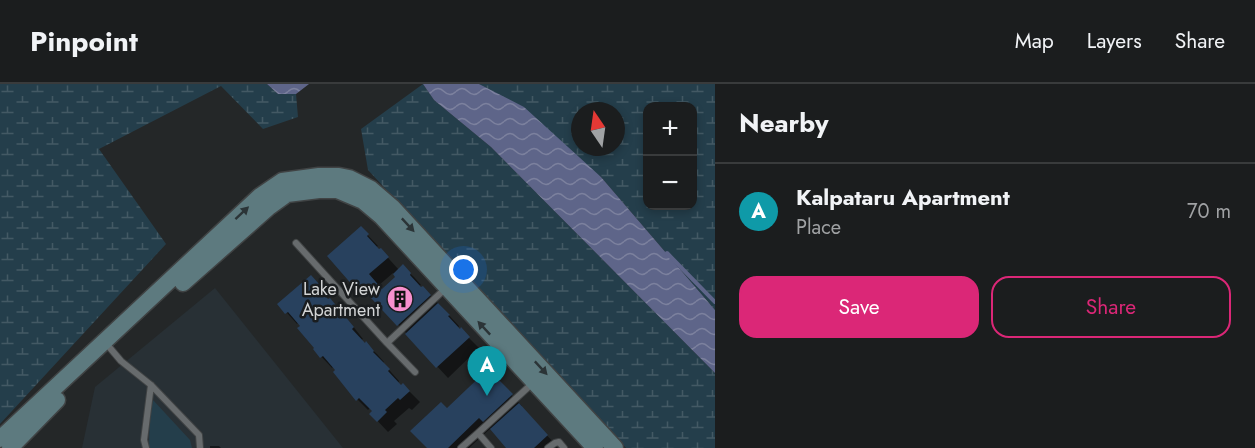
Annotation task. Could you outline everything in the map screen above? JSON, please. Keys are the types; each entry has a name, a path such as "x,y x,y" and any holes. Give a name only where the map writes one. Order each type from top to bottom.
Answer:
{"street":[{"path":"0,439 260,196 282,181 319,176 338,183"},
{"path":"10,448 110,348 269,207 287,194 319,190 349,178 371,189 392,207 534,382 595,448"},
{"path":"452,283 615,448"}],"lane":[{"path":"296,243 415,372"},
{"path":"387,343 452,283"},
{"path":"110,348 152,386 199,435 200,448"},
{"path":"461,448 534,382"},
{"path":"146,448 144,440 152,386"},
{"path":"478,434 490,448"},
{"path":"548,448 555,442 559,442 564,448"}],"shaded area":[{"path":"215,288 343,448 82,448 95,387"}],"green space":[{"path":"0,84 267,84 278,94 296,94 298,117 263,129 221,86 99,149 166,244 0,424"},
{"path":"423,84 434,100 491,147 715,373 715,448 626,448 368,170 361,129"},
{"path":"479,84 715,84 715,310 601,177 573,156 625,156 625,102 571,102 571,154"},
{"path":"153,400 190,440 192,448 149,448 150,403"}],"water":[{"path":"267,84 309,84 296,94 278,94"},
{"path":"423,84 479,84 524,107 571,150 571,156 578,156 601,177 715,310 715,373 491,147 434,100"}],"building":[{"path":"361,226 369,234 367,236 389,257 369,274 382,289 395,277 393,274 403,264 411,273 410,275 431,295 397,326 358,284 354,287 327,256"},
{"path":"311,275 319,284 317,286 354,327 352,329 365,343 366,341 401,385 403,383 410,391 385,410 387,412 377,422 369,414 372,411 359,398 356,401 333,372 335,370 323,356 320,358 297,328 300,326 288,312 285,314 277,304"},
{"name":"Lake View Apartment","path":"438,303 470,337 436,368 405,334"},
{"path":"488,369 513,394 483,422 479,418 448,448 427,448 410,431 441,402 447,408"},
{"path":"519,403 548,435 534,448 506,448 490,429"}],"waterway":[{"path":"667,253 715,302"}],"place":[{"name":"Lake View Apartment","path":"400,299"},
{"name":"Kalpataru Apartment","path":"487,396"}]}
